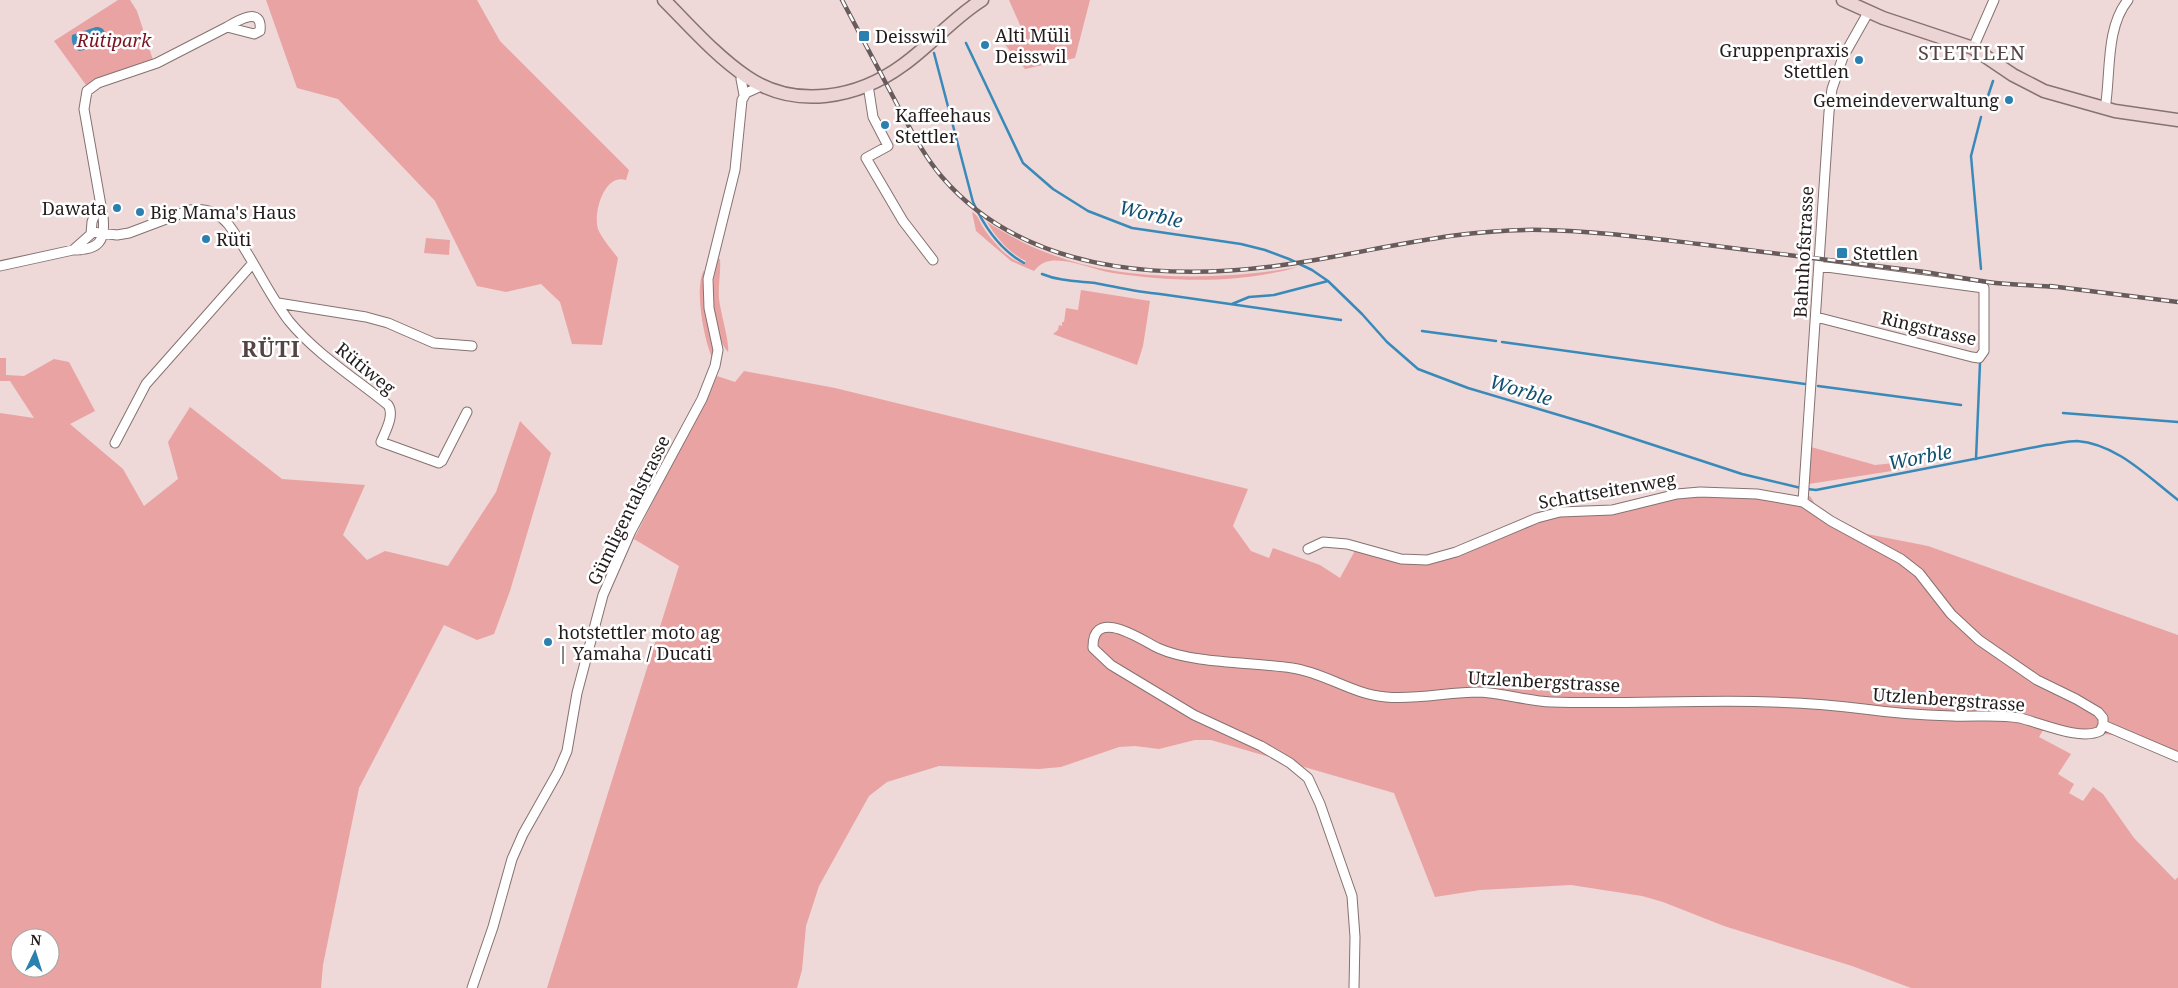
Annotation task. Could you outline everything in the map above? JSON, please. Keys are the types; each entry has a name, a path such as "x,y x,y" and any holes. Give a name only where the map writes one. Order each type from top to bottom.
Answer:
{"main road":[{"path":"664,0 716,51 743,73 761,84 795,96 815,97 836,95 868,85 904,64 982,0"},
{"path":"1847,1 1890,21 1973,48 2034,87 2105,109 2178,120"}],"street":[{"path":"1973,48 1994,0"},
{"path":"2105,109 2114,27 2122,6 2128,0"},
{"name":"Bahnhofstrasse","path":"1803,499 1826,144 1832,89 1836,73 1848,45 1869,11"},
{"path":"0,266 73,250 84,250 94,247 100,242 104,233 84,108 87,91 98,83 157,63 227,27"},
{"name":"Gümligentalstrasse","path":"472,988 493,927 512,860 523,834 558,772 567,750 577,693 604,595 631,531 702,399 715,366 718,350 709,308 708,279 735,170 744,95 741,79 743,73"},
{"path":"744,95 758,88 761,84"},
{"path":"868,85 873,117 888,146 866,158 903,221 933,260"},
{"path":"73,250 89,238 99,201"},
{"name":"Rütiweg","path":"92,232 128,233 190,210 212,212 224,220 296,328 314,346 391,408 381,442 439,463 442,461 457,433 466,412"},
{"path":"115,444 146,384 253,263"},
{"name":"Ringstrasse","path":"1816,317 1972,357 1979,358 1984,351 1984,288 1819,266"},
{"name":"Rütiweg","path":"278,303 381,321 434,343 472,346"},
{"name":"Schattseitenweg","path":"1308,549 1323,542 1347,544 1401,559 1427,560 1456,552 1537,518 1560,512 1612,510 1677,494 1700,492 1757,494 1803,499"},
{"name":"Utzlenbergstrasse","path":"1354,988 1355,937 1352,896 1310,782 1301,771 1282,758 1194,715 1104,659 1093,648 1093,639 1102,630 1111,628 1122,629 1158,648 1187,657 1259,664 1312,672 1369,695 1390,697 1481,692 1552,702 1782,702 1838,706 1903,714 2016,718 2086,735 2100,731 2103,725 2102,718 2090,706 2037,680 1979,640 1951,614 1919,573 1901,559 1831,521 1803,499"},
{"path":"2103,725 2178,757"}],"green space":[{"name":"Rütipark","path":"118,0 130,0 137,11 153,60 98,78 86,85 54,41"},
{"path":"266,0 477,0 500,41 629,170 626,180 618,179 606,188 597,214 598,229 618,258 602,345 572,344 560,302 541,284 506,292 477,286 435,201 338,99 297,88"},
{"path":"1009,0 1090,0 1075,58 1025,69 1003,42 1024,34"},
{"path":"972,212 978,217 1001,249 1018,262 1024,264 1026,261 1014,254 1004,244 987,222 1022,242 1049,254 1115,271 1146,275 1209,276 1298,267 1276,273 1206,280 1182,280 1113,273 1065,261 1045,262 1034,271 1011,261 976,231"},
{"path":"426,238 450,240 449,255 424,253"},
{"path":"718,259 720,259 719,298 728,342 728,352 722,343 715,320 713,294 715,269"},
{"path":"704,270 705,312 714,355 712,357 701,314 700,288"},
{"path":"1081,290 1150,301 1143,346 1137,365 1053,334 1058,330 1059,325 1062,326 1062,322 1064,322 1066,308 1078,310"},
{"path":"0,358 6,358 6,375 24,376 54,359 69,362 95,411 70,424 123,469 144,506 178,479 168,442 190,407 282,479 365,485 343,535 367,560 385,551 448,566 496,492 520,421 551,453 510,591 494,634 477,640 444,625 359,788 323,965 321,988 0,988 0,413 34,418 10,381 0,381"},
{"path":"744,371 835,388 1248,489 1233,526 1251,551 1269,558 1273,548 1320,565 1340,578 1358,545 1419,561 1537,518 1597,511 1700,492 1795,501 1810,496 1818,509 1867,534 1928,546 2178,635 2178,759 2128,737 2104,734 2086,738 2045,727 2039,737 2071,754 2058,774 2074,784 2069,793 2083,801 2093,787 2103,794 2134,838 2175,880 2178,877 2178,988 1911,988 1852,966 1724,926 1663,902 1642,896 1571,885 1480,890 1435,897 1394,793 1211,740 1195,740 1159,749 1135,746 1119,747 1061,767 1039,769 939,766 887,782 869,796 819,886 806,926 802,970 797,988 547,988 679,566 634,539 717,376 735,382"},
{"path":"1811,447 1875,465 1922,460 1922,463 1898,470 1809,484"}],"water":[{"path":"96,27 104,30 106,35 104,39 92,42 84,50 79,51 75,48 72,35"}],"waterway":[{"name":"Worble","path":"966,43 1023,163 1053,189 1088,211 1132,228 1241,244 1289,259 1312,270 1328,281 1387,342 1418,369 1468,388 1589,424 1742,474 1801,488"},
{"path":"934,53 973,202 982,220 994,237 1015,258 1024,263"},
{"path":"1985,105 1993,81"},
{"path":"1981,117 1971,156 1981,269"},
{"path":"1042,274 1061,279 1143,292 1341,320"},
{"path":"1232,304 1249,297 1274,295 1328,281"},
{"path":"1422,331 1496,341"},
{"path":"1502,342 1805,384"},
{"path":"1976,459 1980,363"},
{"path":"1818,386 1961,405"},
{"path":"2063,413 2178,422"},
{"name":"Worble","path":"1807,489 1816,490 2046,445 2077,441 2092,443 2119,455 2178,500"}],"railway":[{"path":"842,0 914,135 942,177 979,212 1021,237 1067,255 1115,266 1166,271 1217,271 1267,267 1315,260 1457,235 1514,230 1543,230 1640,237 1912,270 1988,282 2056,287"},
{"path":"2050,286 2178,302"}],"place":[{"name":"Deisswil","path":"864,36"},
{"name":"Alti Müli Deisswil","path":"985,45"},
{"name":"Gruppenpraxis Stettlen","path":"1859,60"},
{"name":"Gemeindeverwaltung","path":"2009,100"},
{"name":"Kaffeehaus Stettler","path":"885,125"},
{"name":"Dawata","path":"117,208"},
{"name":"Big Mama's Haus","path":"140,212"},
{"name":"Rüti","path":"206,239"},
{"name":"Stettlen","path":"1842,253"},
{"name":"hotstettler moto ag | Yamaha / Ducati","path":"548,642"}],"district":[{"name":"STETTLEN","path":"1972,52"},
{"name":"RÜTI","path":"271,348"}]}
